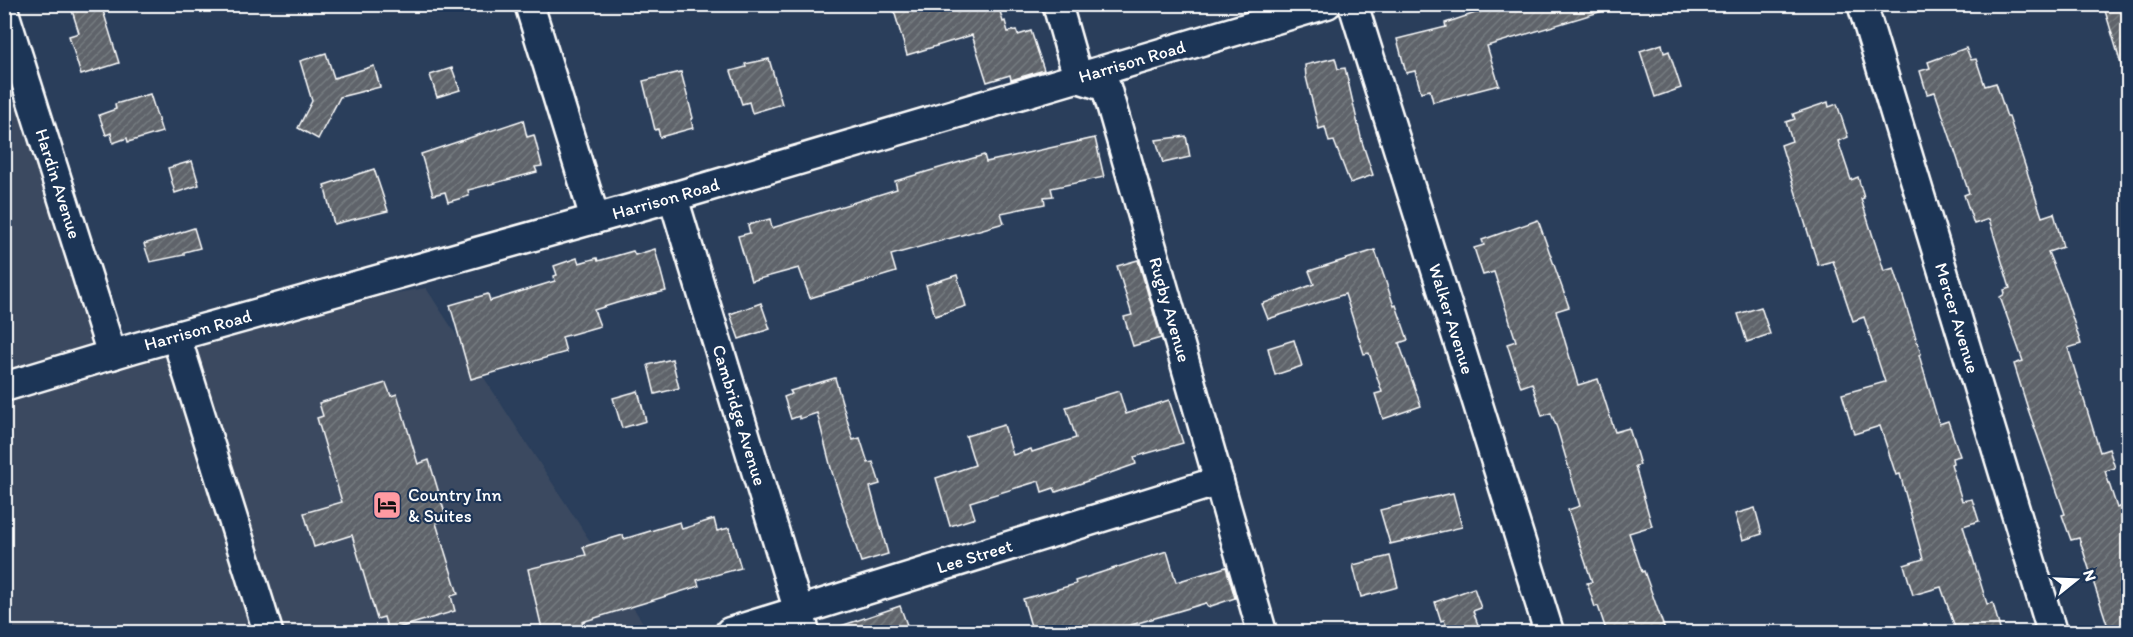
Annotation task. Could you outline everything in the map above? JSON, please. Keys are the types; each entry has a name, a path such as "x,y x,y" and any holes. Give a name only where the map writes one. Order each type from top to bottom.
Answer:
{"street":[{"path":"528,4 595,219"},
{"path":"1057,4 1078,78"},
{"name":"Harrison Road","path":"4,387 112,354 673,197 1327,4"},
{"name":"Walker Avenue","path":"1353,4 1549,633"},
{"name":"Mercer Avenue","path":"1862,4 2052,633"},
{"name":"Hardin Avenue","path":"4,12 112,354"},
{"name":"Rugby Avenue","path":"1078,78 1106,87 1262,633"},
{"name":"Cambridge Avenue","path":"673,197 801,622"},
{"path":"176,336 268,633"},
{"name":"Lee Street","path":"730,633 801,622 1219,481"}],"shaded area":[{"path":"4,24 108,340 426,288 649,632 5,632"}],"building":[{"path":"70,4 101,4 119,63 81,75 69,36 79,33"},
{"path":"892,4 955,4 957,12 980,4 998,4 1008,32 1016,30 1018,35 1031,31 1044,70 1011,80 1010,75 987,82 972,35 907,55"},
{"path":"1503,4 1606,4 1606,10 1487,46 1499,85 1433,102 1430,90 1421,92 1415,71 1406,73 1397,39 1446,27 1445,23"},
{"path":"2103,4 2128,4 2128,70 2123,71"},
{"path":"1662,44 1664,53 1669,51 1681,88 1655,97 1640,51"},
{"path":"1966,48 1971,60 1976,59 1985,86 1996,83 2042,217 2054,213 2063,247 2048,252 2081,344 2068,348 2100,452 2109,449 2115,468 2105,471 2117,508 2128,504 2128,633 2110,633 2079,538 2071,540 2062,515 2065,514 2014,364 2023,361 2000,297 2005,294 2004,290 2010,288 1989,219 1974,224 1964,195 1969,193 1935,92 1927,94 1920,71 1930,68 1928,62"},
{"path":"326,53 334,78 374,66 380,87 340,97 318,139 298,128 312,101 300,61"},
{"path":"1335,58 1338,69 1345,68 1362,142 1373,175 1350,183 1334,141 1329,142 1325,127 1319,129 1306,77 1305,65"},
{"path":"769,59 782,104 752,113 749,102 742,104 731,71 746,67 745,64"},
{"path":"452,68 460,90 437,97 430,75"},
{"path":"681,72 693,118 691,119 693,128 660,137 658,129 655,130 643,81"},
{"path":"150,94 162,132 128,142 127,138 113,143 111,133 106,135 99,115 116,109 115,104"},
{"path":"1828,102 1829,107 1837,104 1848,137 1838,141 1851,180 1858,177 1864,198 1861,199 1884,271 1894,268 1921,354 1919,355 1939,424 1948,421 1960,456 1952,458 1953,463 1951,464 1962,501 1972,499 1979,521 1963,526 1987,604 1993,603 2001,633 1957,633 1941,587 1913,595 1904,565 1923,559 1900,474 1896,475 1880,426 1854,434 1842,394 1885,382 1864,317 1853,321 1833,261 1818,265 1781,145 1792,141 1786,122 1795,119 1793,114"},
{"path":"523,120 527,137 534,135 542,166 535,167 537,172 468,190 469,196 448,202 445,192 433,195 421,154"},
{"path":"1186,136 1190,157 1163,163 1156,140"},
{"path":"1095,138 1104,177 1051,188 1053,196 1044,197 1045,204 1001,213 1004,223 891,255 896,272 810,298 799,268 751,281 738,236 750,233 748,225 770,219 772,228 897,189 895,181 984,155 986,162"},
{"path":"192,161 199,185 175,193 168,168"},
{"path":"374,169 388,211 334,224 324,185"},
{"path":"1538,220 1569,307 1556,311 1578,385 1598,379 1615,432 1629,428 1640,465 1635,466 1652,526 1629,533 1666,633 1607,633 1587,583 1592,582 1568,510 1580,506 1557,428 1551,413 1542,416 1532,383 1521,387 1507,344 1516,341 1494,272 1483,275 1474,248 1484,245 1482,240"},
{"path":"194,228 200,248 184,252 184,255 150,262 144,244"},
{"path":"655,249 666,291 594,310 600,326 562,337 566,352 471,379 450,305 488,294 490,301 555,281 554,276 557,275 554,266 577,258 579,263 597,258 598,261 633,251 635,255"},
{"path":"1375,250 1408,340 1399,343 1421,406 1383,419 1375,394 1382,392 1369,353 1364,354 1345,294 1268,319 1262,304 1314,284 1309,271"},
{"path":"1138,260 1161,338 1133,346 1124,317 1132,315 1117,266"},
{"path":"957,275 966,306 935,316 926,285"},
{"path":"761,303 770,329 739,339 730,314"},
{"path":"1761,307 1770,334 1747,342 1738,314"},
{"path":"1294,340 1302,366 1275,375 1268,348"},
{"path":"672,359 679,388 655,394 648,365"},
{"path":"835,378 853,440 860,438 868,463 873,462 880,484 870,487 888,554 861,562 832,472 817,413 791,419 784,397 792,394 790,391"},
{"name":"Country Inn & Suites","path":"386,383 391,396 397,394 418,464 429,460 447,520 436,523 458,594 451,596 455,611 388,631 384,617 377,619 352,535 314,547 304,513 342,502 317,418 323,416 319,403"},
{"path":"638,391 646,421 622,428 613,398"},
{"path":"1119,391 1126,414 1169,400 1183,443 1134,457 1136,464 1056,492 1054,488 1042,492 1039,481 970,502 975,518 950,526 936,478 975,465 966,436 1004,425 1013,455 1031,449 1032,452 1076,438 1066,407"},
{"path":"1453,493 1462,527 1390,544 1380,510"},
{"path":"1755,508 1762,534 1743,540 1735,514"},
{"path":"714,519 717,531 729,528 741,568 697,580 699,586 582,622 585,633 543,633 528,569 586,555 583,547 623,535 624,539 680,522 682,529"},
{"path":"1167,551 1176,582 1226,567 1235,598 1208,607 1206,603 1121,628 1123,633 1033,633 1023,599 1076,584 1075,581"},
{"path":"1390,556 1398,587 1361,597 1353,565"},
{"path":"1474,588 1481,608 1473,611 1481,633 1448,633 1444,620 1441,621 1435,602"},
{"path":"900,606 910,633 832,633 832,629"}],"place":[{"name":"Country Inn & Suites","path":"387,505"}]}
